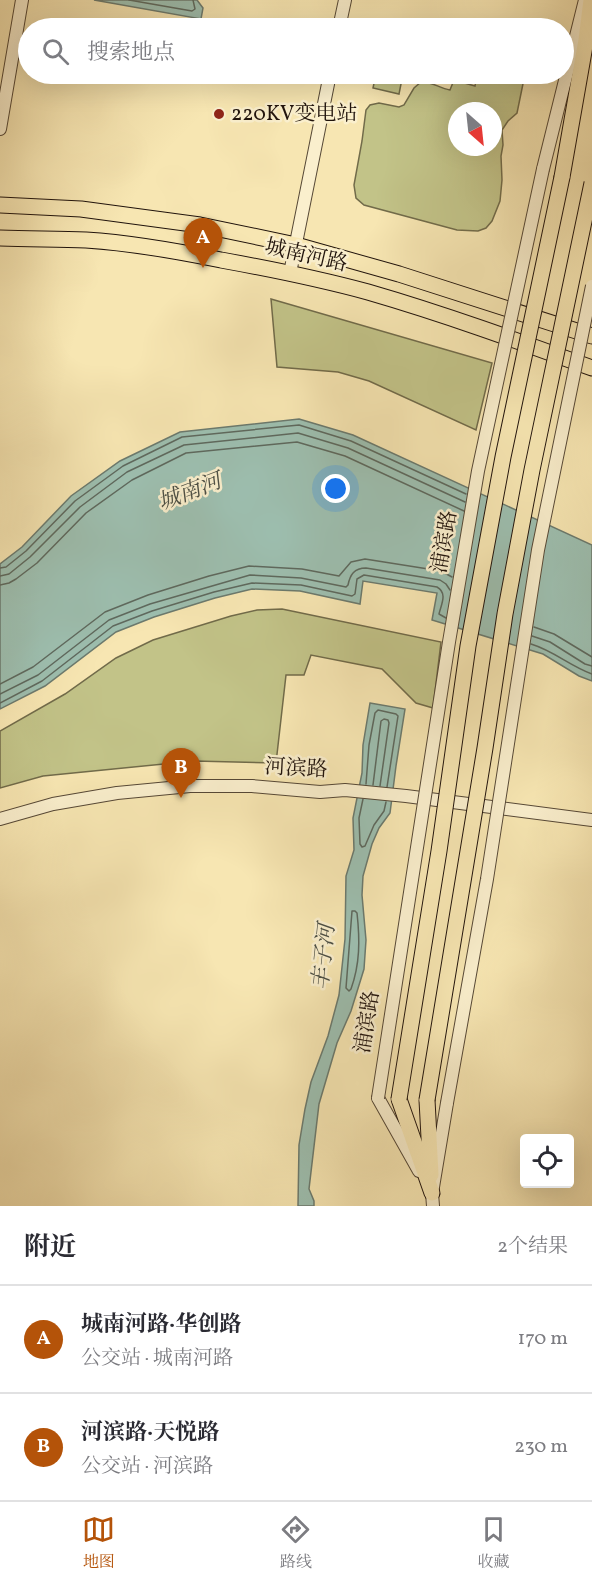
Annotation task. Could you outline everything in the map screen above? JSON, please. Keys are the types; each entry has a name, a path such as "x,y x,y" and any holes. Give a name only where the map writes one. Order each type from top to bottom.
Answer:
{"main road":[{"path":"562,177 591,0"},
{"name":"浦滨路","path":"432,1199 399,1099 439,851 470,635 503,457 562,177 592,56"},
{"path":"432,1199 427,1100 505,614 532,470 592,183"},
{"name":"城南河路","path":"0,205 81,208 200,225 296,245 399,274 592,336"},
{"name":"城南河路","path":"0,238 87,240 138,246 199,255 290,273 425,310 500,334 592,368"}],"street":[{"path":"19,18 22,0"},
{"path":"341,18 345,0"},
{"name":"浦滨路","path":"574,44 585,0"},
{"path":"0,129 18,23"},
{"path":"290,273 328,84"},
{"name":"浦滨路","path":"432,1199 378,1098 478,471 543,169 564,84"},
{"path":"432,1199 487,879 538,550 592,286"},
{"name":"河滨路","path":"0,819 53,804 117,793 190,786 252,786 320,792 345,790 592,820"}],"green space":[{"path":"374,84 401,84 399,94 373,88"},
{"path":"419,84 431,84 450,90 452,84 475,86 475,84 523,84 517,113 502,130 502,102 448,102 448,156 501,156 500,201 492,221 486,228 478,231 457,230 364,205 356,198 354,185 366,110 370,105 379,103 399,107 404,105"},
{"path":"271,299 492,363 476,430 369,381 338,372 277,367"},
{"path":"282,609 441,642 433,708 416,703 382,669 311,655 304,675 286,675 276,763 194,761 43,776 0,788 0,731 65,694 116,658 153,640 231,616 257,610"}],"water":[{"path":"94,0 197,0 203,8 201,18"},
{"name":"城南河","path":"299,419 353,435 592,545 592,681 579,676 543,654 432,620 437,593 363,581 360,604 300,591 252,589 154,617 116,632 45,686 0,709 0,564 22,547 71,496 120,461 180,432"},
{"path":"370,703 405,709 390,813 379,828 372,844 363,876 362,895 366,940 364,969 351,1011 337,1043 319,1104 309,1189 314,1206 298,1206 299,1145 305,1109 311,1082 328,1036 339,995 345,939 346,876 354,850 353,818 362,773 363,745"}],"place":[{"name":"220KV变电站","path":"219,114"},
{"name":"城南河路·华创路","path":"203,268"},
{"name":"河滨路·天悦路","path":"181,798"}],"water label":[{"name":"丰子河","path":"325,957"}]}
